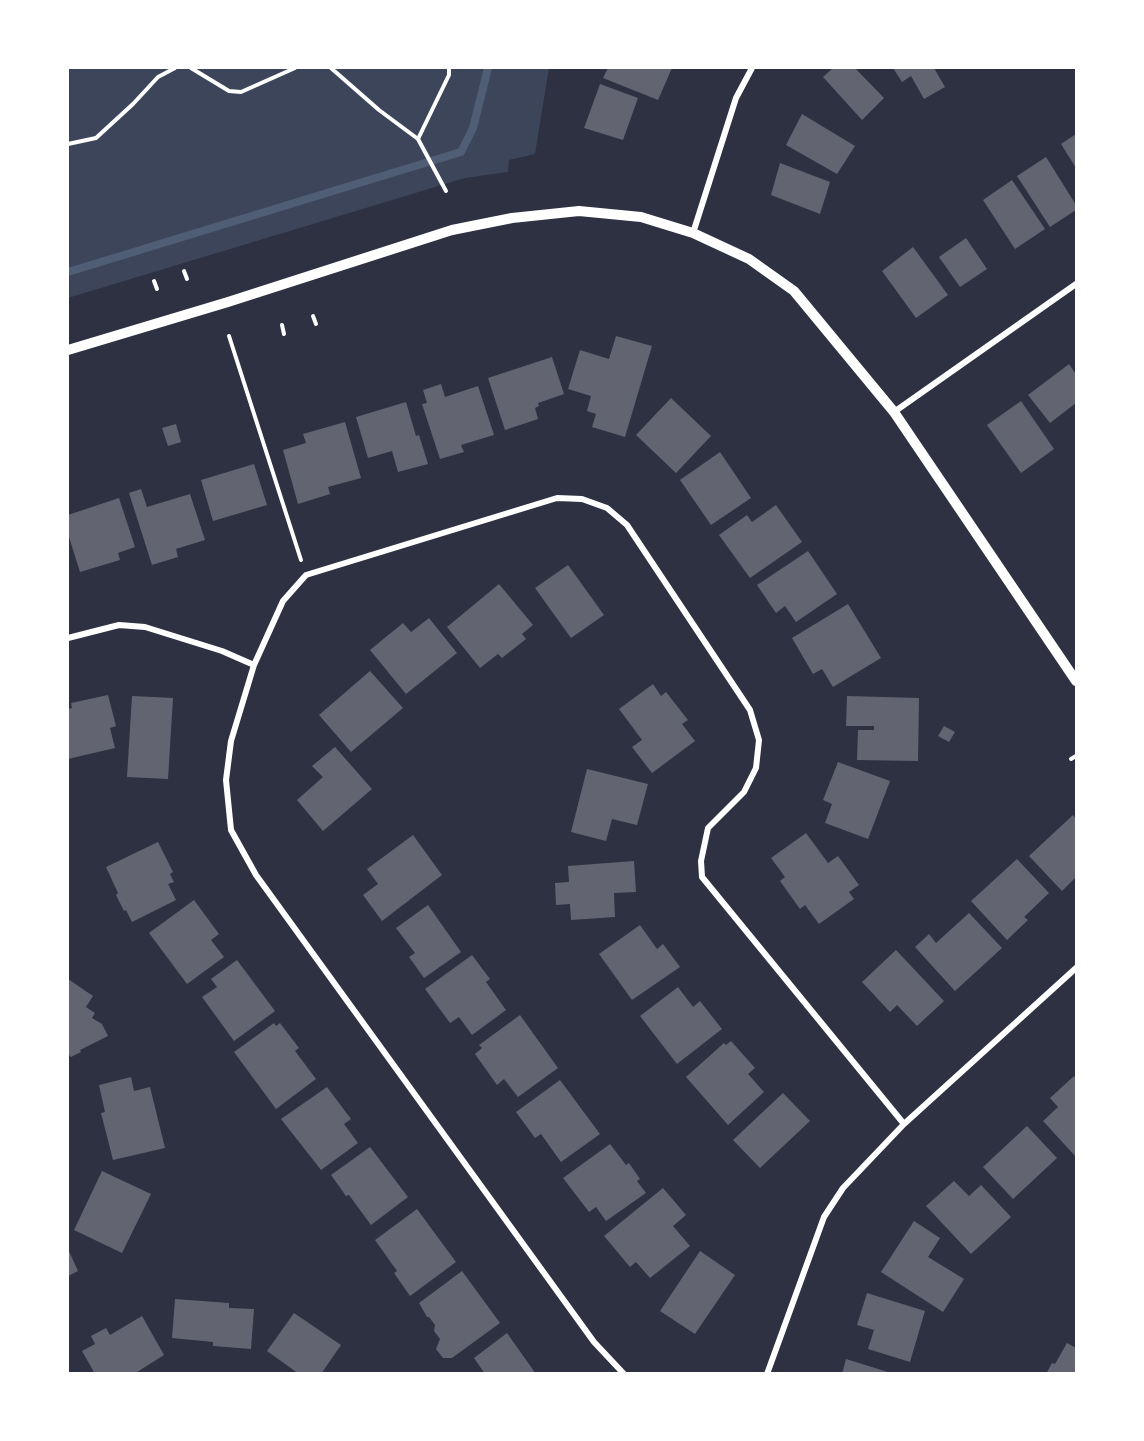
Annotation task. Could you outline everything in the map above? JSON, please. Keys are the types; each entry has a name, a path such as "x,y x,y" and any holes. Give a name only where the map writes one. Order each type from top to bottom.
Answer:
{"street":[{"path":"693,233 736,98 752,68"},
{"path":"68,350 228,302 452,230 512,218 579,211 641,217 693,233 749,259 795,291 894,412 1077,681"},
{"path":"894,412 1077,284"},
{"path":"624,1374 594,1342 256,875 231,830 226,780 231,741 254,665 283,601 306,575 557,498 582,499 607,508 627,525 750,710 759,740 756,768 744,792 708,828 701,861 702,877 904,1124"},
{"path":"68,638 118,625 145,627 222,651 254,665"},
{"path":"767,1374 824,1217 843,1188 904,1124 1077,968"}],"path":[{"path":"68,144 96,138 159,77 175,68"},
{"path":"191,68 229,90 241,92 295,68"},
{"path":"331,68 379,110 417,139 446,191"},
{"path":"417,139 449,75 449,68"},
{"path":"184,272 187,279"},
{"path":"154,281 157,289"},
{"path":"313,316 316,324"},
{"path":"282,326 284,334"},
{"path":"229,336 306,575"},
{"path":"1071,759 1077,756"}],"shaded area":[{"path":"68,68 549,68 535,154 509,160 508,172 465,178 68,298"}],"building":[{"path":"608,68 672,68 658,100 603,78"},
{"path":"833,68 855,68 884,98 862,120 823,77"},
{"path":"893,68 934,68 945,87 924,99 911,76 902,82"},
{"path":"600,84 638,98 623,140 584,128"},
{"path":"802,114 855,146 837,174 786,145"},
{"path":"1076,134 1076,168 1061,144"},
{"path":"1046,157 1076,205 1076,210 1050,227 1017,176"},
{"path":"780,163 830,182 820,214 771,195"},
{"path":"1012,180 1045,229 1015,249 983,200"},
{"path":"966,238 987,269 960,287 939,257"},
{"path":"913,247 948,295 916,318 882,271"},
{"path":"616,336 652,346 625,437 592,427 596,414 587,411 591,396 568,389 580,350 609,359"},
{"path":"552,357 564,394 538,403 539,406 535,408 538,419 505,430 488,378"},
{"path":"1069,364 1076,374 1076,403 1050,423 1028,395"},
{"path":"441,384 445,397 478,386 494,435 461,445 464,452 440,459 422,404 427,403 423,390"},
{"path":"671,398 711,436 676,473 636,435"},
{"path":"1021,401 1054,449 1021,473 987,425"},
{"path":"406,402 416,436 419,435 428,464 398,472 392,451 368,458 356,417"},
{"path":"345,422 361,478 328,487 330,494 298,504 283,450 306,443 303,434"},
{"path":"176,424 181,442 168,446 162,428"},
{"path":"720,452 751,498 711,525 680,480"},
{"path":"254,464 267,505 213,521 201,480"},
{"path":"141,489 147,507 190,494 205,540 176,549 178,557 152,565 129,493"},
{"path":"119,498 135,547 118,553 120,560 80,572 68,534 68,515"},
{"path":"776,505 802,542 750,578 719,535 747,515 752,522"},
{"path":"808,551 837,594 796,622 785,606 776,613 757,585"},
{"path":"568,565 604,615 571,638 535,588"},
{"path":"499,584 533,625 522,634 526,639 502,658 498,654 480,668 447,627"},
{"path":"848,604 881,658 833,687 822,669 813,674 792,638"},
{"path":"429,618 457,653 406,694 370,650 403,623 411,632"},
{"path":"370,671 403,708 351,752 319,715"},
{"path":"653,684 661,696 666,692 688,720 682,724 695,741 652,773 632,747 642,740 619,709"},
{"path":"108,695 116,726 110,728 115,748 68,759 68,709 72,708 71,703"},
{"path":"132,696 173,698 168,779 127,777"},
{"path":"847,696 919,698 918,761 857,760 858,730 874,730 874,726 846,726"},
{"path":"944,726 955,732 949,742 938,736"},
{"path":"335,747 372,789 323,831 297,800 323,777 312,766"},
{"path":"838,762 890,781 868,839 825,823 832,804 823,800"},
{"path":"587,769 648,784 637,825 612,819 606,841 571,832"},
{"path":"1073,815 1076,819 1076,877 1062,891 1029,856"},
{"path":"806,833 828,863 838,856 859,885 849,892 854,899 819,924 805,905 800,909 780,881 785,877 771,858"},
{"path":"413,835 442,875 382,921 363,895 378,884 367,869"},
{"path":"158,842 173,872 170,874 174,882 168,884 176,900 132,922 116,895 118,893 106,867"},
{"path":"1017,859 1049,893 1024,917 1028,920 1007,940 971,901"},
{"path":"634,861 636,892 614,893 615,917 571,920 570,904 556,905 555,883 569,882 568,866"},
{"path":"194,900 219,934 211,940 224,957 187,984 149,933"},
{"path":"428,905 461,952 424,978 409,957 415,953 396,928"},
{"path":"969,913 1002,948 955,991 915,947 929,934 936,943"},
{"path":"640,925 657,949 663,944 680,967 632,1000 599,954"},
{"path":"896,950 944,1001 917,1026 897,1005 890,1012 862,982"},
{"path":"472,955 490,979 486,982 506,1010 472,1035 459,1017 450,1023 425,989"},
{"path":"237,960 275,1011 234,1041 202,997 217,987 211,979"},
{"path":"68,979 93,996 86,1007 95,1013 92,1018 102,1024 108,1036 71,1057 68,1054"},
{"path":"678,987 693,1007 700,1001 722,1029 677,1064 640,1016"},
{"path":"520,1015 558,1068 518,1097 504,1079 497,1085 475,1054 482,1048 479,1045"},
{"path":"274,1023 276,1026 280,1023 299,1048 295,1051 316,1079 276,1109 234,1052"},
{"path":"731,1041 755,1068 748,1074 764,1092 728,1125 686,1077 724,1043 726,1045"},
{"path":"1074,1076 1076,1079 1076,1157 1043,1121 1058,1107 1050,1098"},
{"path":"131,1077 134,1091 150,1087 165,1148 113,1160 101,1113 105,1112 99,1085"},
{"path":"560,1080 600,1134 561,1162 541,1134 535,1138 516,1112"},
{"path":"327,1087 351,1119 344,1124 358,1143 321,1170 281,1119"},
{"path":"783,1093 810,1121 760,1168 733,1140"},
{"path":"1027,1126 1057,1158 1013,1199 983,1167"},
{"path":"610,1144 626,1165 629,1163 640,1179 637,1181 646,1193 606,1221 596,1207 589,1212 563,1178"},
{"path":"370,1147 408,1197 371,1225 331,1175"},
{"path":"102,1171 151,1194 122,1253 74,1230"},
{"path":"954,1181 969,1196 981,1185 1011,1217 971,1254 926,1206"},
{"path":"663,1188 686,1215 673,1226 690,1246 650,1278 636,1262 630,1267 604,1236"},
{"path":"417,1209 456,1262 410,1296 394,1273 397,1271 375,1240"},
{"path":"914,1221 940,1238 928,1257 964,1279 943,1312 881,1272"},
{"path":"68,1249 78,1271 68,1276"},
{"path":"700,1251 735,1275 695,1334 660,1311"},
{"path":"462,1271 500,1323 452,1358 443,1358 436,1349 440,1339 434,1331 435,1325 419,1303"},
{"path":"867,1293 925,1311 910,1362 868,1349 874,1330 857,1325"},
{"path":"175,1299 229,1303 229,1308 254,1309 251,1349 213,1346 213,1342 172,1338"},
{"path":"294,1313 341,1345 321,1374 299,1374 267,1351"},
{"path":"142,1316 164,1355 134,1374 95,1374 82,1351 95,1344 91,1336 106,1328 110,1335"},
{"path":"507,1333 536,1374 485,1374 474,1358"},
{"path":"1067,1343 1076,1348 1076,1374 1046,1374 1052,1363 1055,1364"},
{"path":"846,1359 891,1373 891,1374 842,1374"}],"waterway":[{"path":"68,272 461,152 473,128 488,68"}]}
